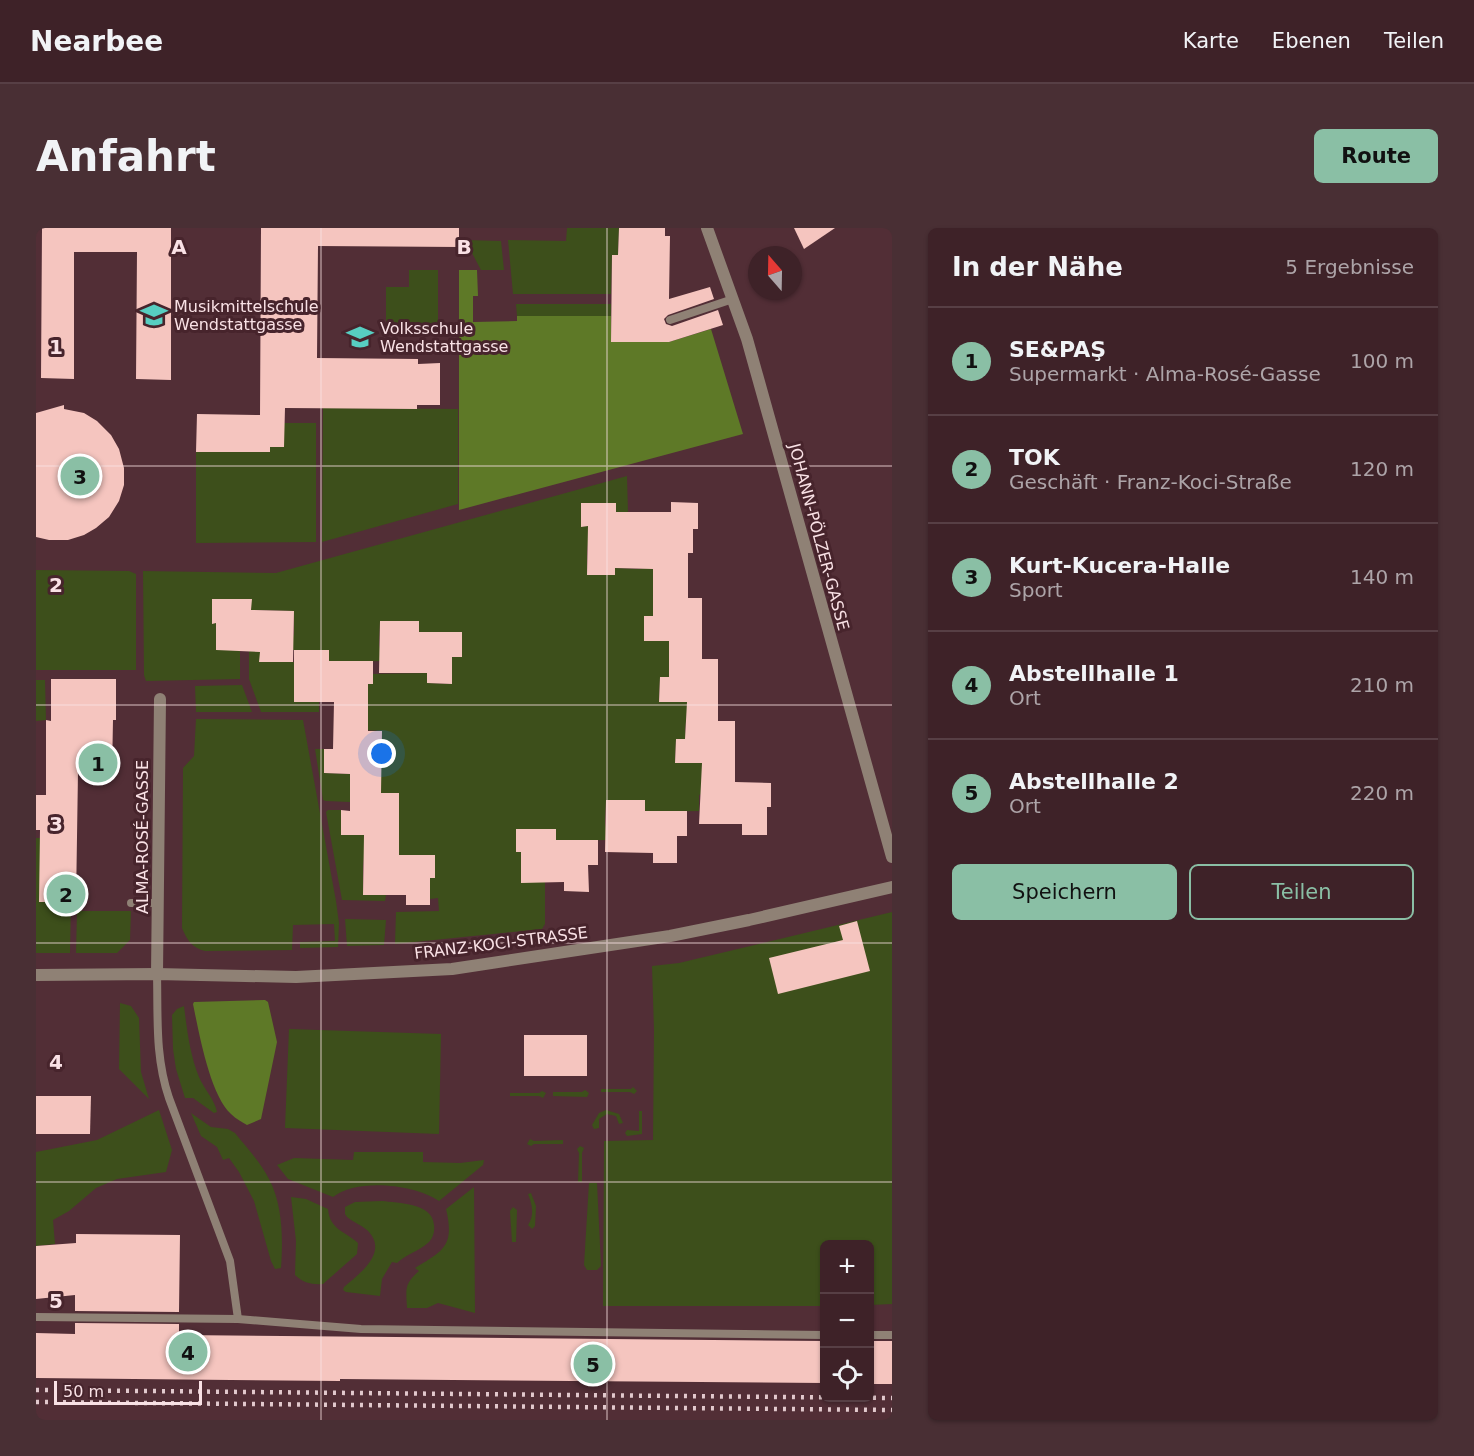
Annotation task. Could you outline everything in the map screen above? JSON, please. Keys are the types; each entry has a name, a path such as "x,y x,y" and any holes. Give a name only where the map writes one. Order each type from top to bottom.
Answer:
{"street":[{"name":"JOHANN-PÖLZER-GASSE","path":"707,228 754,361 892,857"},
{"name":"ALMA-ROSÉ-GASSE","path":"157,974 160,699"},
{"name":"FRANZ-KOCI-STRASSE","path":"36,975 157,974 296,977 452,969 670,936 749,921 892,887"}],"lane":[{"path":"670,320 733,299"},
{"path":"131,903 158,903"},
{"path":"157,974 158,1044 161,1071 230,1261 238,1319"},
{"path":"36,1317 238,1319 361,1329 820,1335"},
{"path":"874,1335 892,1335"}],"green space":[{"path":"567,228 619,228 618,255 612,255 611,294 513,294 508,240 566,241"},
{"path":"465,240 501,241 504,270 481,270"},
{"path":"409,270 438,270 438,325 386,326 386,287 409,287"},
{"path":"459,270 477,270 478,296 473,296 473,322 517,321 517,316 611,316 611,341 669,342 711,329 743,434 459,510"},
{"path":"516,304 611,304 611,316 517,316"},
{"path":"323,408 458,409 458,504 322,542"},
{"path":"284,423 316,423 316,542 196,543 196,452 270,452 270,447"},
{"path":"627,476 628,512 616,512 616,503 581,503 581,526 591,526 587,550 587,575 615,575 615,568 639,569 658,566 653,597 658,616 644,616 644,640 671,641 674,677 660,678 659,701 688,702 685,731 690,739 676,739 675,763 704,763 699,811 645,812 645,800 606,800 605,823 609,840 556,841 556,829 517,829 516,852 521,852 521,882 545,882 545,924 542,929 395,944 396,912 439,911 438,898 430,899 430,878 435,878 395,855 399,842 399,793 380,793 382,731 364,730 368,707 364,683 373,674 427,673 427,683 452,684 452,657 462,657 462,632 419,632 419,621 380,621 379,645 385,661 329,662 329,650 284,650 294,634 294,611 251,610 251,599 212,599 212,623 216,623 240,650 240,679 146,681 144,675 143,571 276,573"},
{"path":"36,570 129,571 136,574 136,670 36,670"},
{"path":"249,650 260,650 260,662 294,662 294,702 319,702 319,712 261,712 249,679"},
{"path":"36,680 45,680 46,720 36,721"},
{"path":"242,685 252,712 196,712 195,686"},
{"path":"196,719 303,720 336,901 339,923 338,947 300,948 300,942 335,941 334,924 293,925 292,950 205,951 193,946 188,940 182,928 183,768 194,756"},
{"path":"315,749 324,749 324,773 352,774 350,802 323,800"},
{"path":"341,810 341,834 367,835 363,866 363,895 386,895 385,901 342,900 326,812"},
{"path":"36,838 70,839 40,902 71,902 70,953 36,953"},
{"path":"77,911 131,911 130,940 117,953 76,953"},
{"path":"892,912 892,1304 874,1305 874,1240 820,1240 820,1306 603,1306 604,1141 653,1140 652,966 679,963"},
{"path":"345,919 386,920 384,945 347,946"},
{"path":"265,1000 268,1002 277,1042 261,1119 247,1125 231,1114 217,1093 206,1063 193,1004 194,1002"},
{"path":"120,1003 131,1006 139,1018 141,1072 149,1099 119,1069"},
{"path":"184,1006 193,1060 199,1077 216,1108 217,1112 214,1113 193,1098 185,1098 176,1069 172,1015"},
{"path":"289,1029 441,1034 439,1134 285,1128"},
{"path":"633,1087 637,1091 634,1094 601,1092 601,1089 631,1089"},
{"path":"585,1090 589,1093 587,1097 553,1096 553,1092 582,1092"},
{"path":"542,1091 546,1093 543,1098 510,1096 510,1093 539,1093"},
{"path":"159,1110 172,1150 166,1172 117,1179 96,1188 69,1211 53,1220 55,1244 36,1246 36,1152 97,1140"},
{"path":"606,1110 619,1114 623,1123 619,1124 616,1116 607,1114 599,1119 599,1128 594,1129 592,1125 599,1113"},
{"path":"639,1111 642,1111 642,1134 627,1136 625,1133 627,1130 639,1131"},
{"path":"191,1113 211,1127 228,1129 235,1133 266,1173 274,1189 279,1211 282,1234 281,1268 275,1269 271,1261 254,1201 239,1172 229,1158 223,1160 217,1147 201,1136"},
{"path":"530,1139 534,1141 563,1140 563,1144 534,1144 531,1146 527,1144"},
{"path":"580,1146 584,1148 582,1182 578,1182 579,1153 577,1149"},
{"path":"354,1152 423,1152 423,1162 460,1163 484,1160 483,1165 439,1201 415,1191 386,1185 356,1187 333,1197 288,1179 277,1165 294,1158 353,1160"},
{"path":"589,1183 597,1183 601,1266 597,1270 587,1270 584,1265"},
{"path":"474,1187 475,1313 438,1303 427,1308 407,1308 407,1287 419,1271 415,1268 439,1252 448,1239 446,1209"},
{"path":"531,1193 536,1206 535,1226 532,1229 528,1225 532,1206 528,1194"},
{"path":"291,1197 306,1199 328,1209 335,1226 358,1243 357,1254 323,1284 308,1283 295,1275 296,1241"},
{"path":"382,1201 414,1206 428,1212 434,1225 433,1236 421,1248 397,1263 392,1262 382,1279 380,1296 346,1292 343,1290 344,1287 370,1262 375,1246 367,1230 347,1217 345,1207 355,1202"},
{"path":"513,1207 517,1210 516,1242 512,1242 510,1211"}],"building":[{"name":"Musikmittelschule Wendstattgasse","path":"42,228 171,228 171,380 136,379 137,252 74,252 74,379 41,378"},
{"path":"261,228 459,228 459,247 318,246 317,358 418,359 418,364 440,363 440,405 417,405 417,409 285,408 284,447 270,447 270,452 196,452 197,414 260,415"},
{"path":"619,228 665,228 665,236 670,236 669,299 710,287 714,299 668,315 664,319 666,324 672,326 718,310 723,325 669,342 611,342 612,255 618,255"},
{"path":"794,228 835,228 804,249"},
{"path":"64,405 64,409 84,413 97,421 111,435 119,449 124,468 124,485 119,501 109,517 96,528 68,540 49,540 36,537 36,413"},
{"path":"671,502 698,503 698,529 693,529 693,553 688,553 688,598 702,598 702,659 718,659 718,721 735,721 735,782 771,783 771,807 767,807 767,835 742,835 742,824 699,824 702,763 675,763 676,739 685,739 687,702 659,702 660,677 669,677 669,641 644,641 644,616 653,616 653,569 615,568 615,575 587,575 588,526 581,527 581,503 616,503 616,512 671,512"},
{"path":"212,599 252,599 251,610 294,611 293,662 259,662 260,652 216,650 216,623 212,624"},
{"path":"380,621 419,621 419,632 462,632 462,657 452,657 452,684 427,683 427,673 379,673"},
{"path":"294,650 329,650 329,661 373,661 373,684 368,684 368,731 382,731 381,793 399,793 399,855 435,855 435,878 430,878 430,905 406,905 406,895 363,895 364,835 341,835 341,810 350,811 350,774 324,773 324,749 333,749 334,702 294,702"},
{"path":"51,679 116,679 112,773 78,772 76,902 39,902 40,830 36,830 36,795 46,795 46,720 51,721"},
{"path":"606,800 645,800 645,811 687,811 687,836 677,836 677,863 653,863 653,853 605,852"},
{"path":"516,829 556,829 556,840 598,840 598,865 588,865 589,892 564,891 564,882 521,883 521,852 516,852"},
{"path":"857,921 870,971 778,994 769,958 843,940 839,926"},
{"path":"524,1035 587,1035 587,1076 524,1076"},
{"path":"36,1096 91,1096 90,1134 36,1134"},
{"path":"76,1234 180,1235 179,1312 75,1311 75,1295 36,1299 36,1246 76,1243"},
{"path":"75,1323 179,1324 179,1335 820,1341 820,1383 36,1378 36,1333 75,1334"},
{"path":"874,1341 892,1341 892,1384 874,1384"}],"railway":[{"path":"36,1390 892,1398"},
{"path":"36,1402 892,1410"}],"place":[{"name":"Musikmittelschule Wendstattgasse","path":"154,315"},
{"name":"Volksschule Wendstattgasse","path":"360,337"},
{"name":"Kurt-Kucera-Halle","path":"80,476"},
{"name":"SE&PAŞ","path":"98,763"},
{"name":"TOK","path":"66,894"},
{"name":"Abstellhalle 1","path":"188,1352"},
{"name":"Abstellhalle 2","path":"593,1364"}]}
